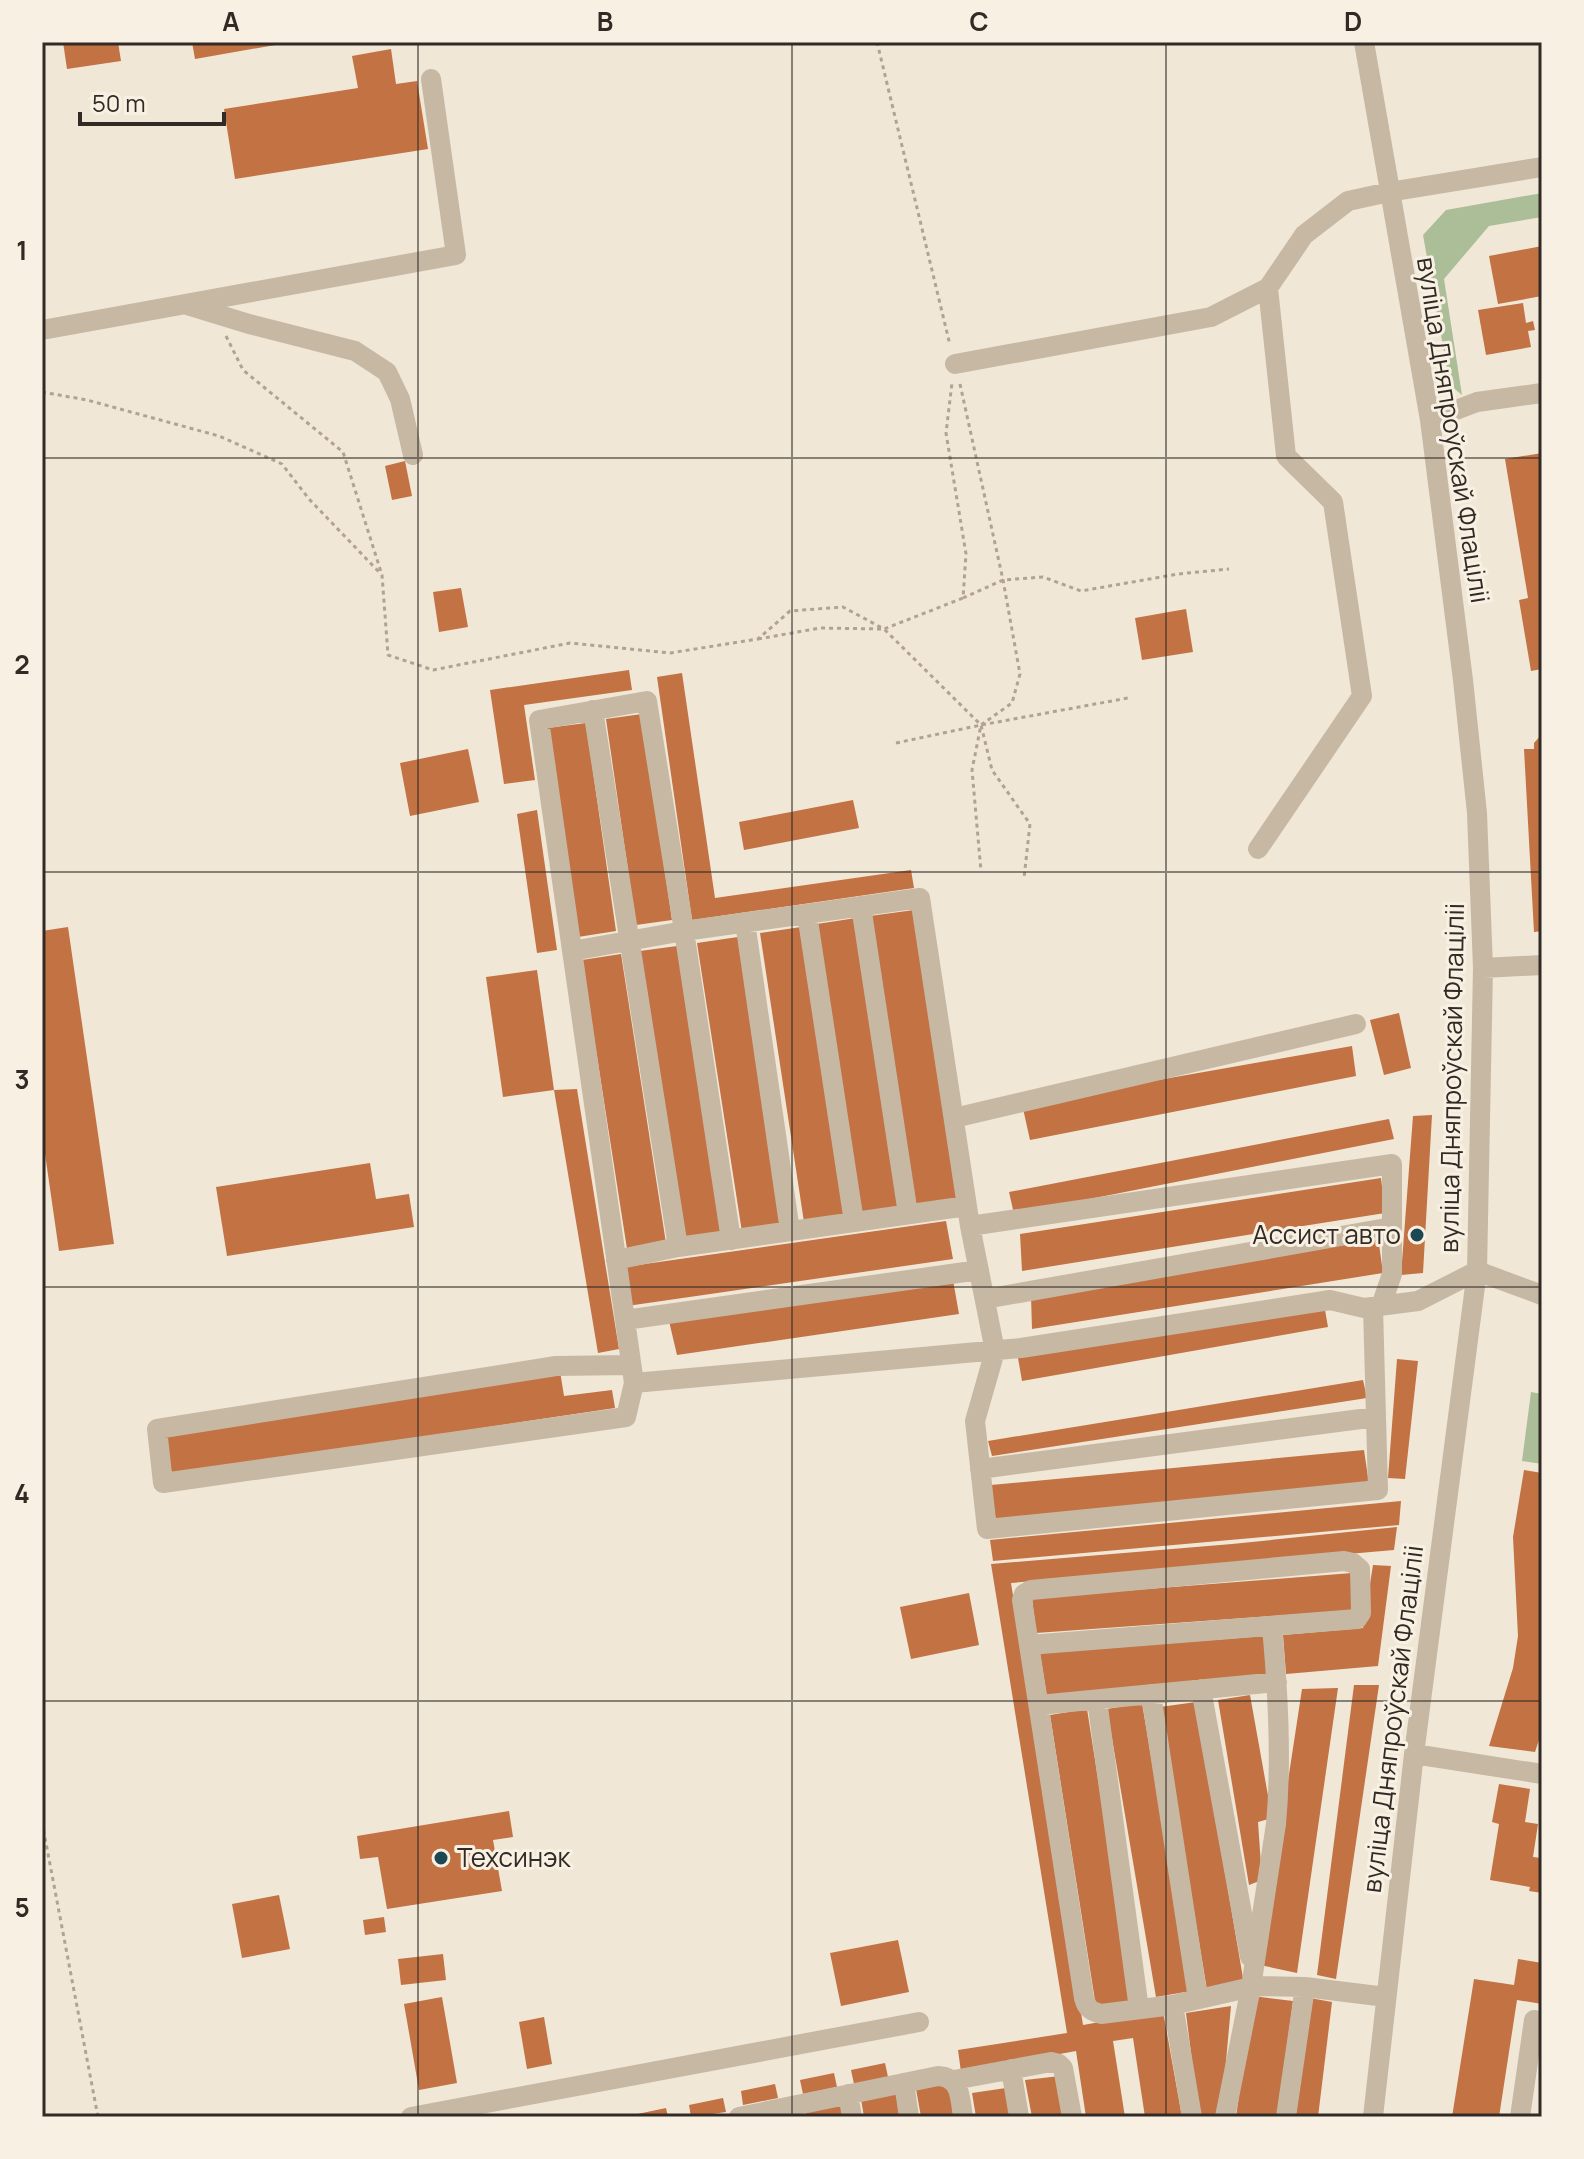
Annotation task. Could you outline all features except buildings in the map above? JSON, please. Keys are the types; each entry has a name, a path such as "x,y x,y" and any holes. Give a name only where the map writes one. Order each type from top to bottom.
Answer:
{"street":[{"name":"вуліца Дняпроўскай Флаціліі","path":"1364,42 1430,420 1477,813 1483,968 1477,1271 1414,1754 1373,2117"},
{"path":"42,330 456,255 431,79"},
{"path":"955,364 1211,317 1268,288 1304,235 1348,201 1542,167"},
{"path":"1258,849 1362,696 1333,502 1286,456 1268,288"},
{"path":"184,304 355,351 387,372 400,399 413,455"},
{"path":"1430,420 1477,402 1542,393"},
{"path":"731,1240 647,701 539,720 632,1374 626,1417 163,1483 157,1429 556,1366 632,1374 995,1351 1330,1300 1364,1308 1418,1301 1477,1271 1542,1295"},
{"path":"593,710 678,1247"},
{"path":"572,951 684,931 920,898 968,1216 995,1351 975,1421 987,1529 1378,1490 1377,1306 1392,1274 1392,1164 968,1216 908,1214 678,1247 616,1260"},
{"path":"861,906 908,1214"},
{"path":"807,914 854,1222"},
{"path":"745,922 790,1231"},
{"path":"1483,968 1542,965"},
{"path":"954,1118 1356,1024"},
{"path":"985,1299 1392,1227"},
{"path":"625,1320 979,1270"},
{"path":"980,1469 1376,1417"},
{"path":"1029,1645 1357,1619 1361,1613 1360,1569 1344,1561 1031,1590 1024,1594 1022,1600 1029,1645 1039,1705 1086,2007 1101,2014 1173,2005 1252,1980 1386,1997"},
{"path":"1225,2117 1252,1980 1278,1803 1277,1682 1272,1627"},
{"path":"1039,1705 1277,1682"},
{"path":"1201,1689 1252,1980"},
{"path":"1151,1694 1198,1999"},
{"path":"1097,1700 1139,2009"},
{"path":"1414,1754 1542,1774"},
{"path":"1286,2117 1305,1987"},
{"path":"1173,2005 1192,2117"},
{"path":"1520,2117 1534,2020 1542,2022"},
{"path":"411,2117 919,2022"},
{"path":"954,2080 1051,2062 1059,2064 1063,2068 1072,2117"},
{"path":"1011,2069 1019,2117"},
{"path":"739,2117 791,2112 848,2094 947,2076 958,2086 963,2117"},
{"path":"904,2083 909,2117"},
{"path":"848,2094 852,2117"}],"path":[{"path":"877,42 955,364 1003,580 1020,674 1012,703 981,725 972,770 981,871"},
{"path":"216,315 243,370 343,452 382,575 388,655 433,670 570,643 670,653 820,628 884,629 1003,580 1043,577 1081,591 1178,574 1229,569"},
{"path":"955,364 946,433 966,554 963,598"},
{"path":"42,392 87,400 219,436 282,464 309,499 382,575"},
{"path":"758,639 790,611 843,607 884,629 981,725 992,770 1030,824 1024,878"},
{"path":"896,743 1128,698"},
{"path":"42,1822 98,2117"}],"green space":[{"path":"1542,193 1542,217 1489,226 1444,279 1462,395 1450,385 1423,235 1446,210"},
{"path":"1531,1392 1542,1394 1542,1464 1522,1461"}],"place":[{"name":"Ассист авто","path":"1417,1235"},
{"name":"Техсинэк","path":"441,1858"}]}
